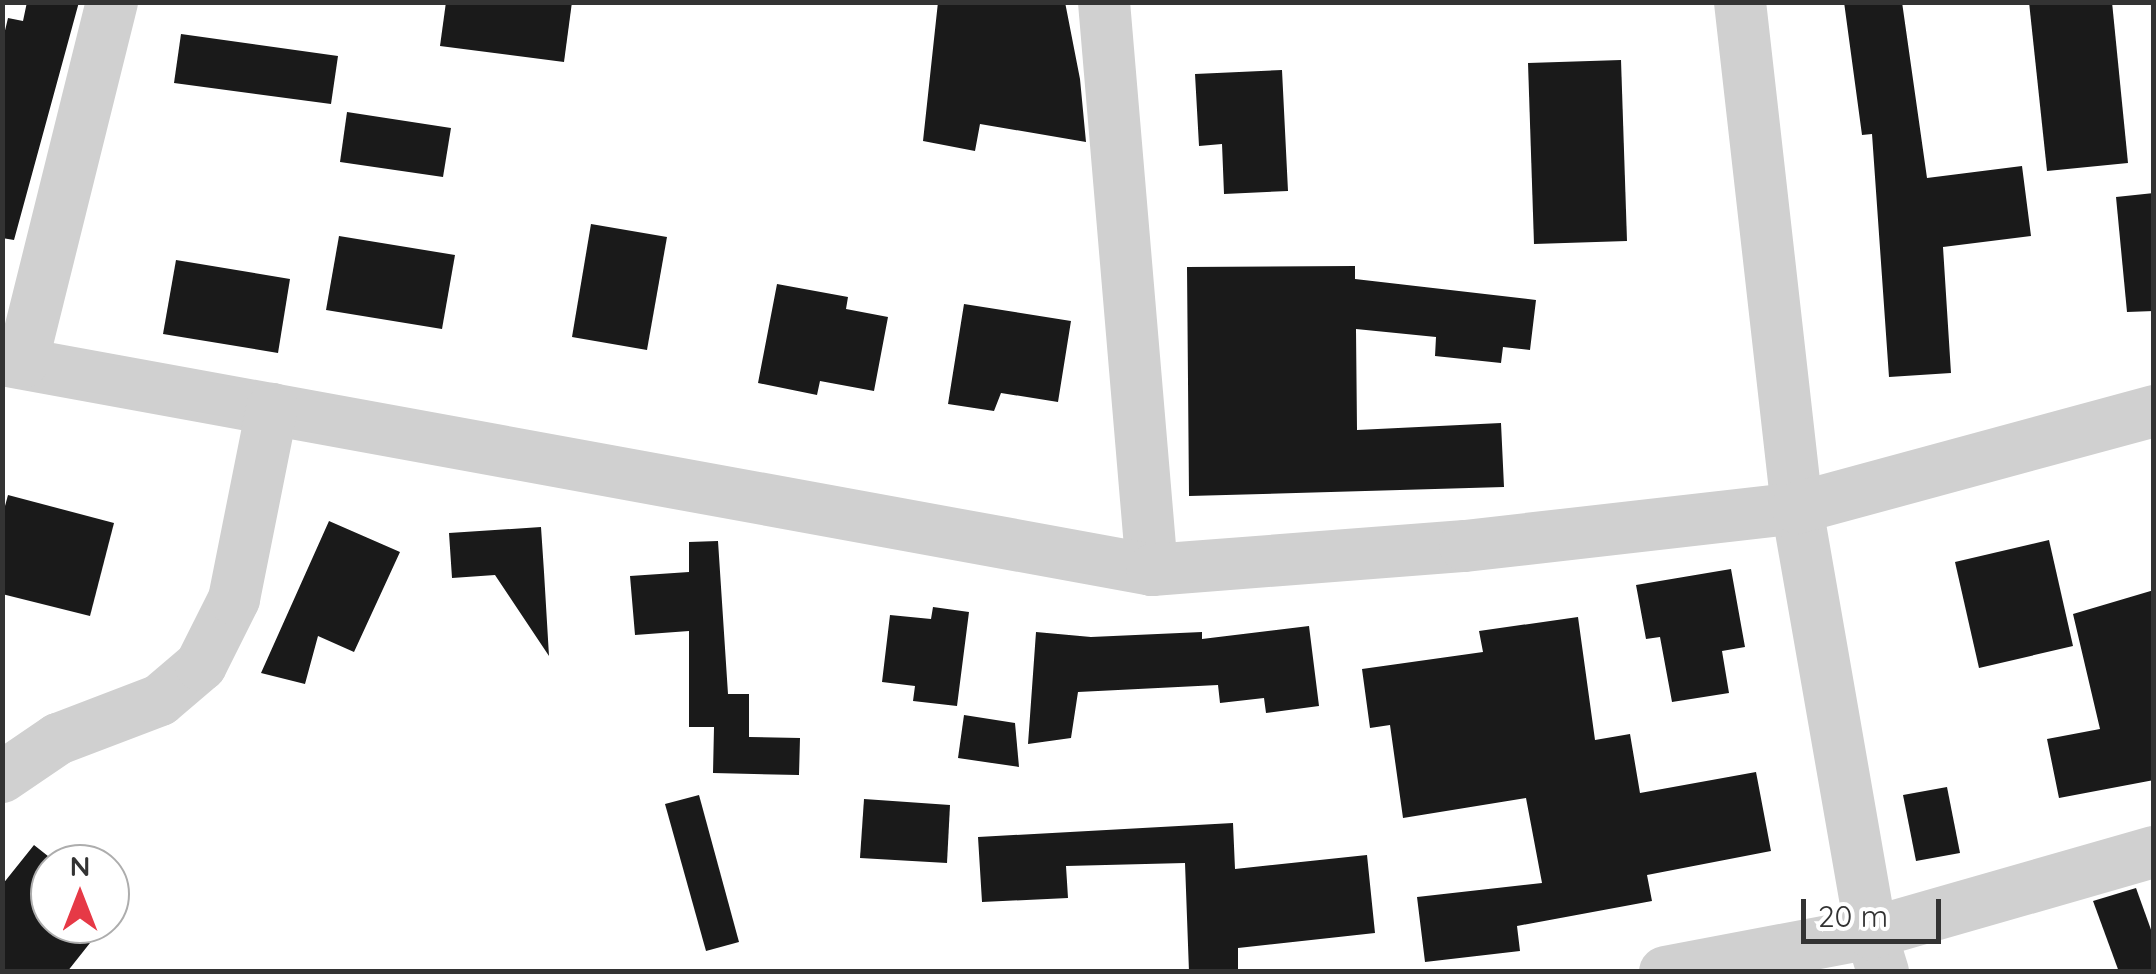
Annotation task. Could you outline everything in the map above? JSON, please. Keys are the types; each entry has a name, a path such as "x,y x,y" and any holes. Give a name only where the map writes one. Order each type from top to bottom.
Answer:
{"street":[{"path":"112,2 12,362 1152,570 1465,546 1797,508 2154,411"},
{"path":"1104,2 1152,570"},
{"path":"1740,2 1797,508 1877,952"},
{"path":"2,777 58,739 160,700 201,665 234,600 272,409"},
{"path":"1665,972 1877,952 2154,852"}],"building":[{"path":"27,2 79,2 14,240 2,238 2,43 8,18 23,21"},
{"path":"446,2 572,2 564,62 440,46"},
{"path":"938,2 1065,2 1080,79 1086,142 980,124 975,151 923,141"},
{"path":"1844,2 1902,2 1927,178 2022,166 2031,236 1943,247 1951,373 1889,377 1872,134 1862,135"},
{"path":"2029,2 2112,2 2128,163 2047,171"},
{"path":"181,34 338,56 331,104 174,83"},
{"path":"1621,60 1627,241 1534,244 1528,63"},
{"path":"1282,70 1288,191 1224,194 1222,144 1199,146 1195,74"},
{"path":"347,112 451,128 443,177 340,162"},
{"path":"2154,193 2154,311 2127,312 2116,197"},
{"path":"591,224 667,237 647,350 572,337"},
{"path":"339,236 455,255 442,329 326,310"},
{"path":"176,260 290,279 278,353 163,334"},
{"path":"1355,266 1355,279 1536,300 1530,350 1503,347 1501,363 1435,356 1436,337 1356,329 1357,430 1501,423 1504,487 1189,496 1187,267"},
{"path":"777,284 848,297 846,309 888,317 874,391 820,381 817,395 758,383"},
{"path":"964,304 1071,321 1058,402 1001,393 994,411 948,404"},
{"path":"8,495 114,523 90,616 2,594 2,517"},
{"path":"329,521 400,552 354,652 318,636 305,684 261,673"},
{"path":"541,527 549,656 495,575 452,578 449,533"},
{"path":"2049,540 2073,646 1979,668 1955,562"},
{"path":"718,541 728,694 749,694 749,737 800,738 799,775 713,773 714,727 689,727 689,631 635,635 630,576 689,572 689,542"},
{"path":"1731,569 1745,647 1722,651 1729,693 1672,702 1660,637 1646,639 1636,585"},
{"path":"2154,590 2154,780 2059,798 2047,739 2100,729 2073,614"},
{"path":"933,607 969,612 957,706 913,701 915,686 882,682 890,615 931,619"},
{"path":"1578,617 1595,740 1630,734 1640,793 1756,772 1771,851 1647,875 1652,901 1517,926 1520,951 1425,962 1417,897 1542,883 1526,798 1403,818 1390,725 1370,728 1362,669 1483,652 1479,631"},
{"path":"1309,626 1319,706 1266,713 1264,698 1220,703 1218,685 1078,692 1071,738 1028,744 1036,632 1091,637 1202,632 1202,639"},
{"path":"964,715 1015,723 1019,767 958,758"},
{"path":"1947,787 1960,853 1916,861 1903,795"},
{"path":"699,795 739,942 706,951 665,804"},
{"path":"864,799 950,805 947,863 860,858"},
{"path":"1233,823 1235,869 1367,855 1375,933 1238,948 1238,972 1189,972 1185,863 1066,866 1068,898 982,902 978,837"},
{"path":"30,850 30,944 89,944 67,972 2,972 2,885"},
{"path":"2136,888 2154,938 2154,972 2119,972 2093,901"}]}
